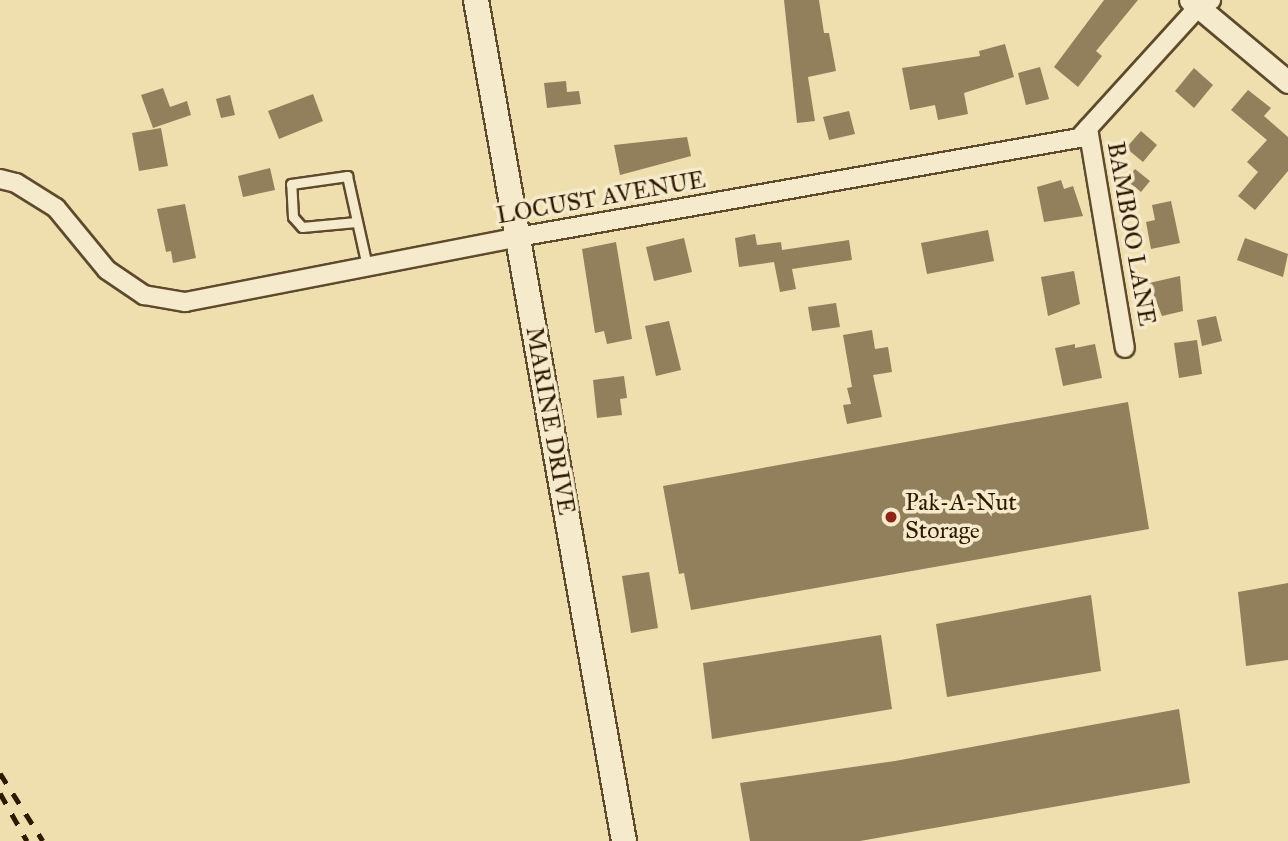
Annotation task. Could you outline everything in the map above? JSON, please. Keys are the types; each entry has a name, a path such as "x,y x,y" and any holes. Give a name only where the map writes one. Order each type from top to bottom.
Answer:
{"main road":[{"name":"MARINE DRIVE","path":"476,0 624,841"}],"street":[{"name":"LOCUST AVENUE","path":"0,179 16,183 56,208 107,270 144,295 185,302 518,237 1079,138 1199,2"},
{"path":"1199,2 1288,82"},
{"name":"BAMBOO LANE","path":"1088,128 1125,348"}],"lane":[{"path":"356,222 302,227 293,217 291,184 347,176 367,266"}],"building":[{"path":"784,0 819,0 824,33 829,33 836,71 808,77 815,121 797,123"},
{"path":"1104,0 1138,0 1096,51 1102,56 1078,87 1054,67"},
{"path":"1005,44 1014,77 964,93 968,114 938,120 935,105 910,110 902,68 980,56 979,51"},
{"path":"1040,67 1049,99 1026,105 1018,73"},
{"path":"1194,68 1213,85 1194,108 1175,91"},
{"path":"566,81 567,92 579,91 581,104 547,108 544,83"},
{"path":"163,88 170,107 187,101 191,115 153,128 141,95"},
{"path":"1248,90 1271,108 1264,116 1288,137 1288,171 1255,210 1238,196 1258,172 1247,162 1267,140 1231,110"},
{"path":"313,94 323,121 279,139 268,111"},
{"path":"230,95 235,115 221,118 216,99"},
{"path":"849,111 855,134 829,140 823,117"},
{"path":"161,128 168,166 139,171 132,133"},
{"path":"1141,131 1157,145 1143,162 1126,148"},
{"path":"687,137 691,156 620,175 614,145"},
{"path":"270,168 275,190 243,197 238,176"},
{"path":"1135,169 1150,181 1141,192 1126,180"},
{"path":"1061,180 1064,189 1073,186 1083,216 1044,222 1037,187"},
{"path":"1171,201 1180,243 1151,249 1146,222 1155,220 1152,205"},
{"path":"185,204 196,258 173,263 171,251 166,252 157,209"},
{"path":"988,230 994,261 927,274 921,243"},
{"path":"755,234 757,245 781,242 782,250 849,240 852,260 792,269 796,289 780,292 774,262 739,267 735,238"},
{"path":"684,238 692,272 654,281 646,247"},
{"path":"1245,238 1288,254 1283,277 1237,260"},
{"path":"616,242 632,339 607,344 604,331 595,333 582,249"},
{"path":"1074,271 1080,304 1048,316 1041,277"},
{"path":"1180,276 1183,311 1162,316 1149,283"},
{"path":"836,303 840,327 812,331 808,307"},
{"path":"1216,316 1222,341 1202,346 1197,320"},
{"path":"669,321 681,370 656,376 645,326"},
{"path":"872,330 875,349 888,347 892,372 873,375 882,417 847,424 843,405 851,404 847,388 852,387 843,335"},
{"path":"1197,340 1202,374 1179,378 1174,343"},
{"path":"1075,344 1075,348 1095,344 1102,378 1063,386 1055,348"},
{"path":"624,376 627,398 620,399 622,415 597,418 593,380"},
{"path":"1128,402 1149,529 691,610 684,573 679,574 663,486"},
{"path":"649,572 658,628 631,633 622,576"},
{"path":"1288,583 1288,660 1246,666 1238,592"},
{"path":"1091,595 1101,671 947,697 936,624"},
{"path":"881,635 892,709 712,739 703,663"},
{"path":"1179,709 1190,783 860,841 750,841 740,783 895,761"}],"railway":[{"path":"0,773 43,841"},
{"path":"0,793 27,841"}],"place":[{"name":"Pak-A-Nut Storage","path":"891,517"}]}
